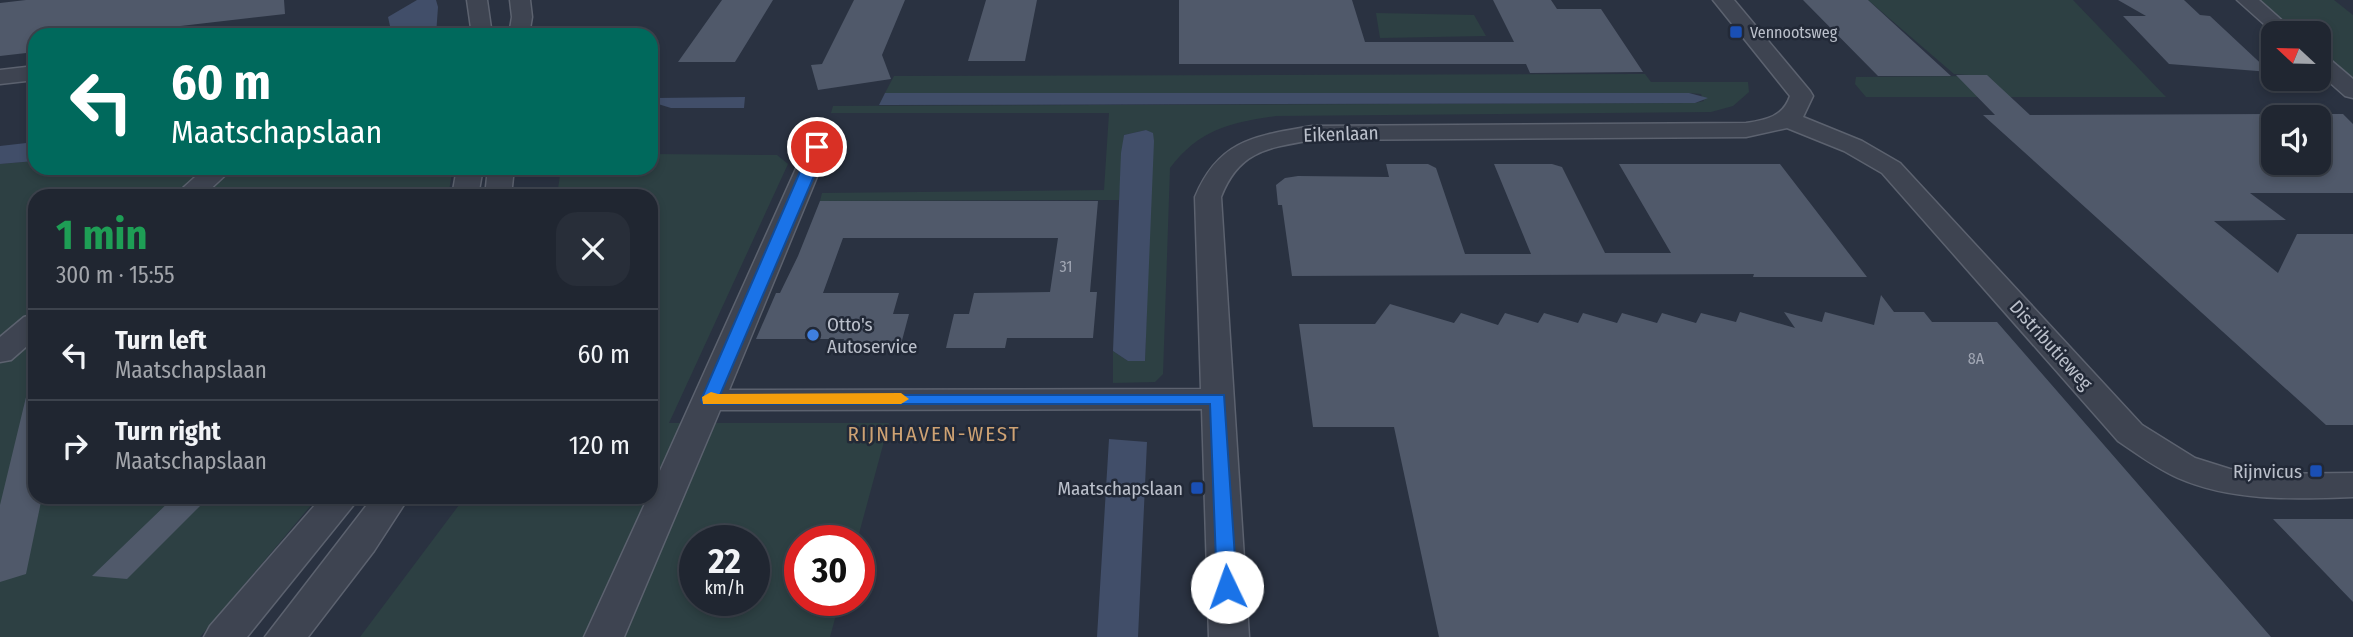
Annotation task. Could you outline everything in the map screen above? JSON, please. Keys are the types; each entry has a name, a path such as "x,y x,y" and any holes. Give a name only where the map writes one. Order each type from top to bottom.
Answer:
{"street":[{"path":"477,0 481,28"},
{"path":"520,0 520,28"},
{"path":"1723,0 1802,96 1799,107 1788,120"},
{"path":"2247,0 2272,21"},
{"path":"2331,72 2353,91"},
{"path":"0,77 28,74"},
{"name":"Eikenlaan","path":"1229,637 1208,197 1214,176 1223,163 1243,150 1312,133 1746,130 1788,120"},
{"name":"Distributieweg","path":"1788,120 1853,146 1891,168 2130,433 2162,454 2192,470 2226,480 2257,485 2353,485"},
{"path":"604,637 814,162 821,138"},
{"path":"195,189 212,175"},
{"path":"0,353 28,329"},
{"path":"709,400 1218,399"},
{"path":"224,637 336,504"},
{"path":"285,637 361,542 386,504"}],"shaded area":[{"path":"1868,0 2073,0 2166,97 1866,97 1855,84 1856,77 1981,76 1954,74"},
{"path":"2257,0 2334,0 2353,15 2353,80 2331,62 2331,21 2282,21"},
{"path":"1376,13 1474,15 1486,36 1380,38"},
{"path":"1645,74 1651,82 1748,82 1749,92 1733,106 1711,112 1276,116 1230,125 1205,136 1193,144 1170,168 1163,374 1155,382 1113,383 1113,351 1128,361 1145,361 1152,133 1146,130 1124,135 1119,200 820,201 822,193 1104,190 1109,113 831,113 833,106 1704,101 1701,94 1689,93 885,93 894,76"},
{"path":"658,154 777,155 788,164 669,423 889,423 861,525 784,525 784,616 836,616 830,637 360,637 460,504 658,504 658,189 558,189 560,175 658,175"},
{"path":"28,162 28,175 452,175 449,189 28,189 28,504 312,504 200,637 0,637 0,164"}],"water":[{"path":"417,0 436,0 438,7 436,28 390,28 388,17"},
{"path":"885,93 1689,93 1708,98 1695,103 879,105"},
{"path":"745,97 744,108 671,108 658,104 658,98"},
{"path":"1146,130 1153,133 1154,141 1145,361 1128,361 1113,351 1121,153 1124,135"},
{"path":"28,143 28,162 0,164 0,146"},
{"path":"1109,439 1147,442 1138,637 1097,637"}],"building":[{"path":"26,0 284,0 285,14 164,28 28,28 28,53 0,56 0,3"},
{"path":"722,0 773,0 735,62 678,62"},
{"path":"854,0 905,0 882,55 891,79 818,90 811,65 822,64"},
{"path":"986,0 1037,0 1025,61 968,61"},
{"path":"1179,0 1352,0 1365,42 1514,42 1493,0 1551,0 1557,9 1601,9 1643,72 1530,73 1526,64 1179,64"},
{"path":"1803,0 1868,0 1951,76 1878,76"},
{"path":"2118,0 2184,0 2200,15 2210,16 2261,64 2261,71 2169,64 2123,16 2146,16"},
{"path":"1956,75 1987,75 2030,115 2261,114 2261,175 2331,175 2331,114 2343,114 2353,124 2353,193 2250,193 2286,220 2214,221 2278,273 2297,234 2353,234 2353,425 2326,425 1983,115 1995,115"},
{"path":"1386,164 1428,164 1436,168 1465,254 1531,254 1494,164 1552,164 1562,167 1605,253 1671,253 1619,164 1780,164 1867,277 1753,277 1754,274 1292,276 1282,205 1278,205 1276,185 1285,178 1298,176 1389,177"},
{"path":"820,201 1098,201 1090,292 1097,292 1093,338 1007,338 1005,348 946,348 954,314 969,314 974,293 1050,292 1058,238 843,238 823,293 899,293 893,314 909,314 900,348 841,349 844,339 756,339 776,293 780,293 798,256"},
{"path":"1881,295 1894,312 1924,312 1932,322 1997,322 2271,637 1439,637 1394,427 1313,427 1299,324 1375,324 1390,304 1454,323 1461,313 1498,325 1505,313 1538,323 1544,313 1578,323 1583,313 1617,323 1622,313 1657,323 1662,313 1696,323 1701,313 1736,322 1740,312 1795,328 1784,312 1822,322 1825,312 1874,325"},
{"path":"28,393 28,504 41,504 26,574 0,582 0,505"},
{"path":"167,504 202,504 127,579 92,576"},
{"path":"2273,519 2353,519 2353,602"}],"slow traffic":[{"path":"711,397 709,400 901,399"}],"place":[{"name":"Vennootsweg","path":"1736,32"},
{"name":"Otto's Autoservice","path":"813,335"},
{"name":"Rijnvicus","path":"2316,471"},
{"name":"Maatschapslaan","path":"1197,488"}],"district":[{"name":"RIJNHAVEN-WEST","path":"934,434"}],"route":[{"path":"817,147 817,153 709,400 1218,399 1227,587"}]}
